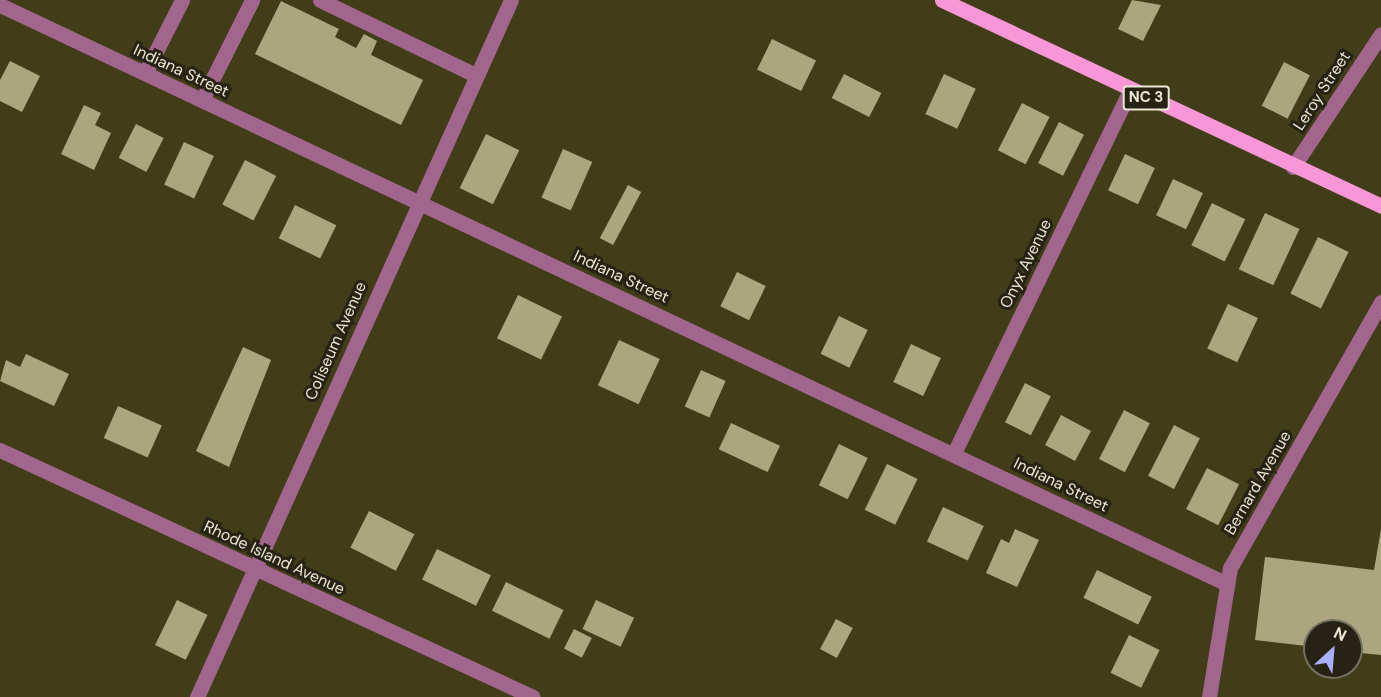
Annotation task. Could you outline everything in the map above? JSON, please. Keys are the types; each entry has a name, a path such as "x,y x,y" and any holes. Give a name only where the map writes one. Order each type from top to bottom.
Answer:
{"main road":[{"name":"NC 3","path":"942,0 1130,91 1381,206"}],"street":[{"path":"145,73 182,0"},
{"path":"202,100 252,0"},
{"path":"320,0 476,75"},
{"name":"Coliseum Avenue","path":"197,697 418,202 511,0"},
{"name":"Indiana Street","path":"0,5 954,453 1227,584"},
{"name":"Leroy Street","path":"1293,167 1381,34"},
{"name":"Onyx Avenue","path":"954,453 1130,91"},
{"name":"Bernard Avenue","path":"1209,697 1227,584 1250,530 1381,302"},
{"name":"Rhode Island Avenue","path":"0,450 533,697"}],"building":[{"path":"1132,0 1161,5 1143,41 1118,29"},
{"path":"281,1 339,29 335,37 356,48 364,34 377,41 371,55 423,80 401,125 255,54"},
{"path":"772,39 816,60 801,91 757,70"},
{"path":"10,61 40,76 22,112 0,101 0,80"},
{"path":"1284,62 1310,75 1288,119 1262,106"},
{"path":"844,74 881,93 869,117 832,98"},
{"path":"944,74 976,89 957,129 925,114"},
{"path":"1022,103 1050,117 1026,164 998,150"},
{"path":"84,105 101,113 95,125 111,133 94,170 61,154"},
{"path":"1059,122 1084,135 1063,176 1038,163"},
{"path":"136,124 164,138 146,172 119,158"},
{"path":"486,134 519,150 493,204 460,188"},
{"path":"184,142 214,156 194,199 164,185"},
{"path":"563,149 592,162 571,210 541,197"},
{"path":"1125,154 1155,168 1138,204 1108,190"},
{"path":"245,160 276,176 253,220 222,205"},
{"path":"1173,179 1203,193 1186,229 1156,215"},
{"path":"628,185 641,192 613,245 600,238"},
{"path":"1212,203 1245,219 1225,261 1191,245"},
{"path":"295,205 336,225 320,258 279,238"},
{"path":"1265,213 1299,229 1273,285 1239,269"},
{"path":"1318,237 1349,252 1321,309 1290,294"},
{"path":"737,272 766,286 749,320 720,306"},
{"path":"518,295 562,316 541,360 497,338"},
{"path":"1228,304 1258,318 1237,362 1207,348"},
{"path":"839,316 868,330 849,368 821,354"},
{"path":"619,340 660,359 639,404 598,385"},
{"path":"911,344 941,358 923,396 893,382"},
{"path":"243,347 271,360 229,467 196,451"},
{"path":"26,354 69,374 54,406 0,381 6,360 20,367"},
{"path":"701,370 726,381 709,418 685,407"},
{"path":"1025,383 1051,396 1031,435 1005,422"},
{"path":"118,406 162,426 148,457 104,438"},
{"path":"1124,410 1150,423 1125,472 1099,459"},
{"path":"1061,415 1091,431 1075,461 1045,445"},
{"path":"731,423 780,446 768,472 719,449"},
{"path":"1174,425 1200,438 1174,489 1148,476"},
{"path":"839,444 868,458 848,499 819,485"},
{"path":"887,464 918,479 895,525 865,510"},
{"path":"1207,468 1239,484 1218,525 1186,509"},
{"path":"943,507 984,526 968,560 927,541"},
{"path":"369,511 414,534 396,571 350,548"},
{"path":"1015,529 1039,540 1017,587 986,573 1001,539 1009,543"},
{"path":"1381,529 1381,655 1363,653 1363,619 1303,619 1303,646 1255,640 1265,557 1374,570"},
{"path":"437,549 491,575 476,606 422,580"},
{"path":"1097,570 1152,597 1138,625 1083,598"},
{"path":"506,582 564,610 549,639 492,611"},
{"path":"177,600 208,615 186,660 155,645"},
{"path":"596,600 634,618 621,647 582,629"},
{"path":"836,619 853,628 837,658 820,649"},
{"path":"574,629 592,638 582,658 564,649"},
{"path":"1129,635 1160,650 1141,688 1111,673"}]}
